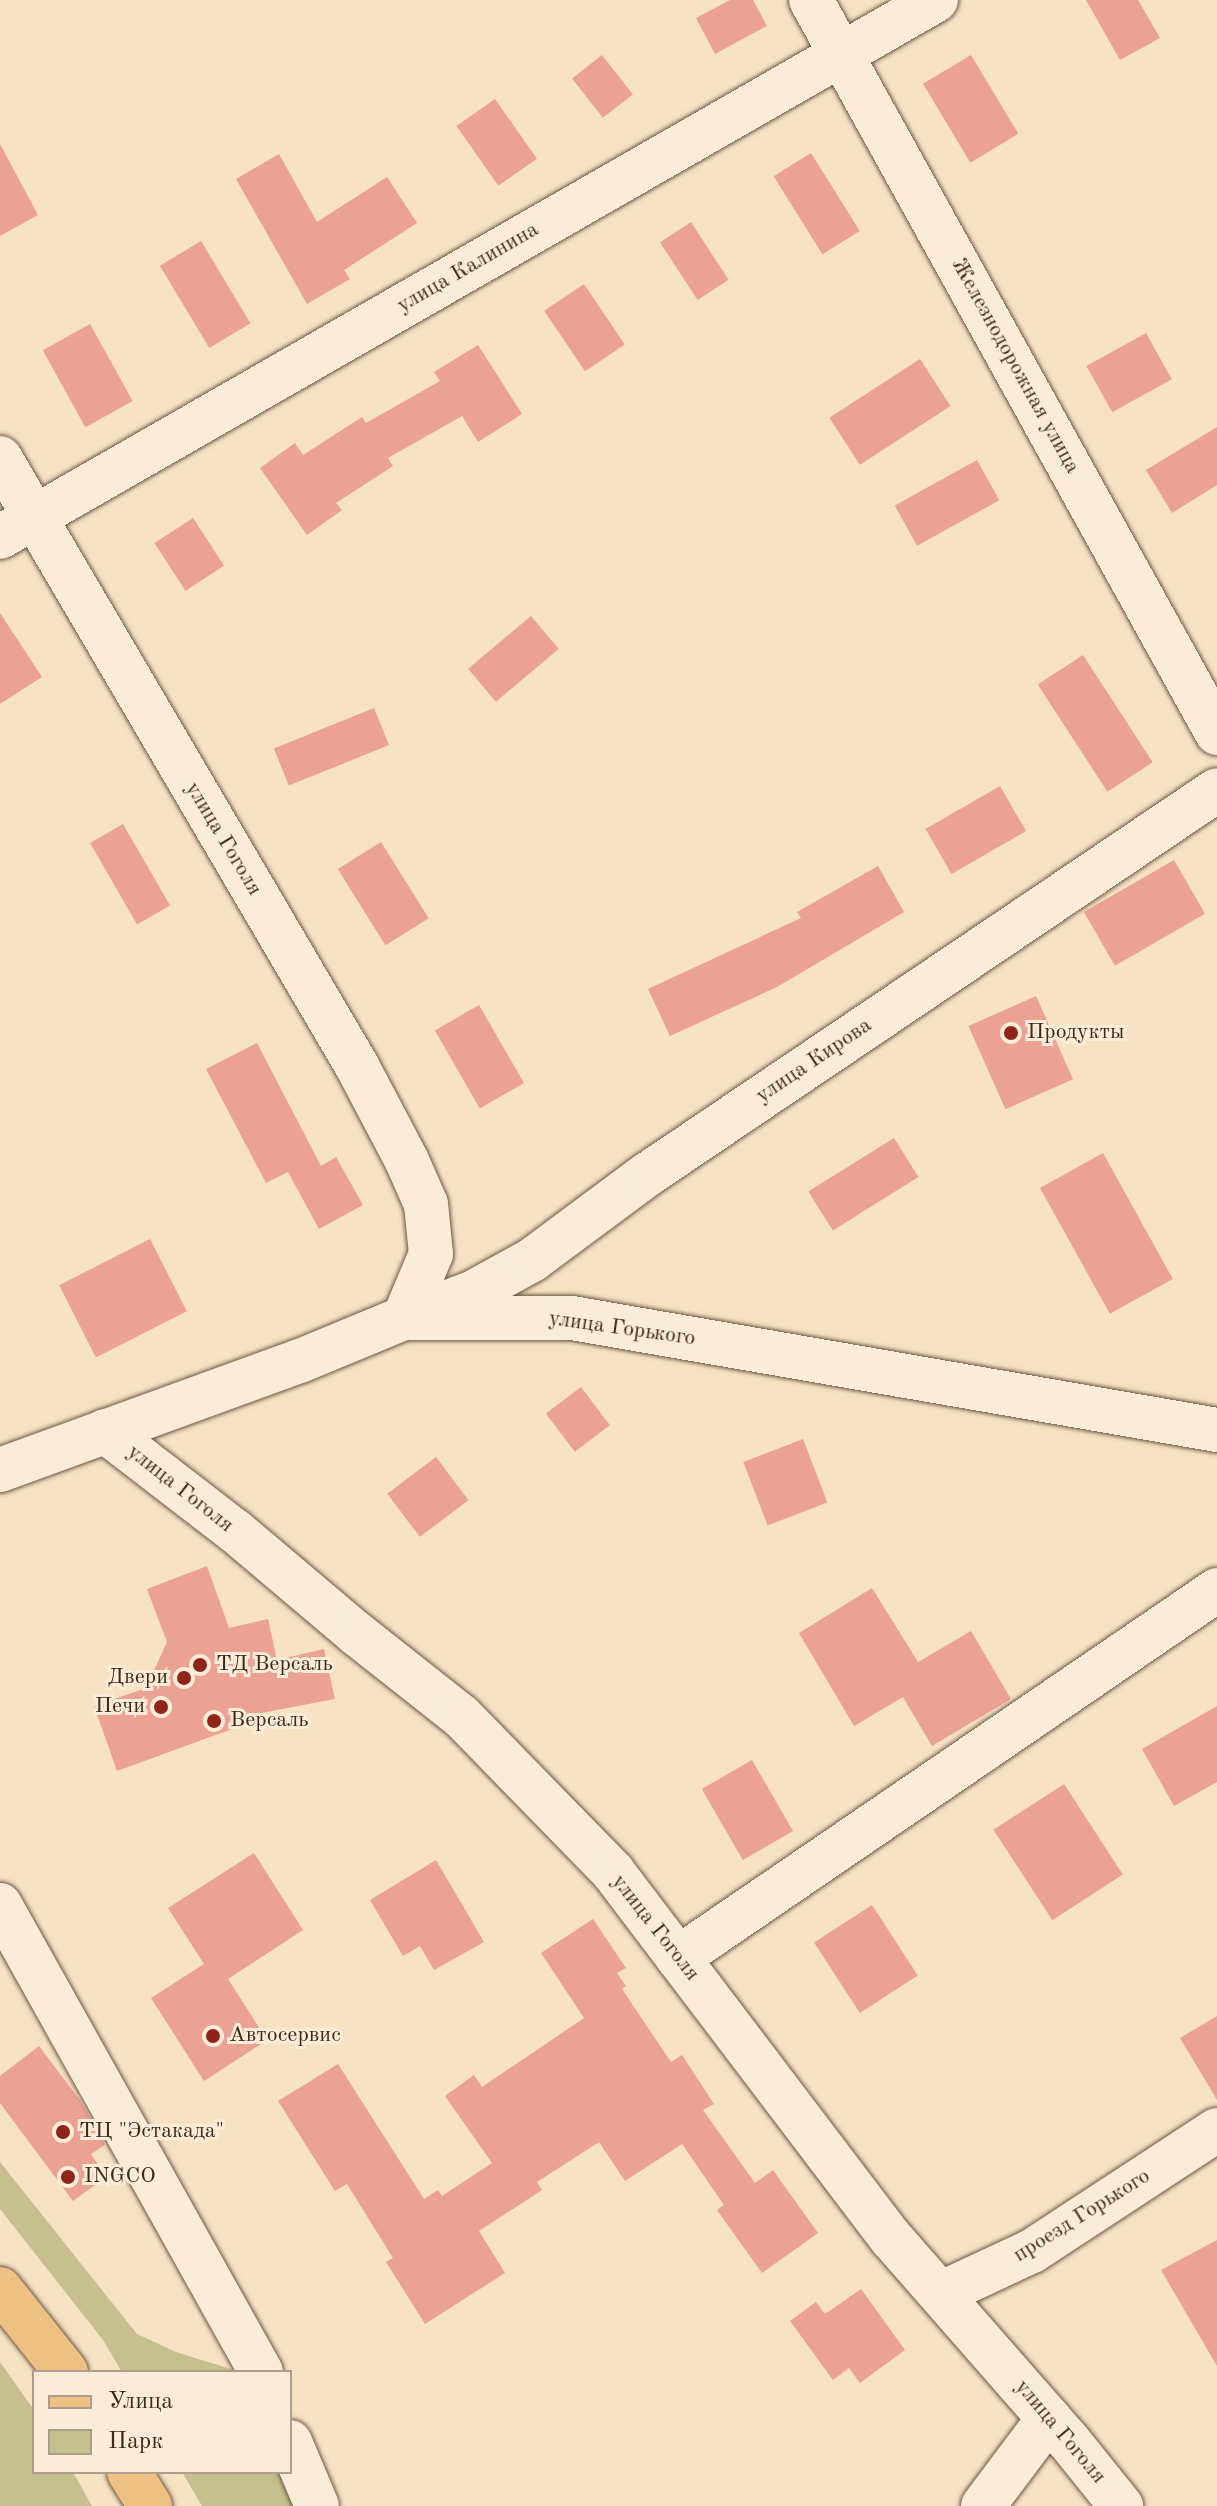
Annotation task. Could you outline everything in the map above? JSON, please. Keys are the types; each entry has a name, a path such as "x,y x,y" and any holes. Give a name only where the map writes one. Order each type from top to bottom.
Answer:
{"main road":[{"path":"0,2289 64,2370"},
{"path":"130,2474 150,2506"}],"street":[{"name":"Железнодорожная улица","path":"811,0 1217,733"},
{"name":"улица Калинина","path":"17,527 936,0"},
{"name":"улица Гоголя","path":"0,458 17,527 357,1066 413,1175 426,1204 431,1254 404,1318"},
{"name":"улица Кирова","path":"404,1318 472,1293 532,1260 648,1174 1217,790"},
{"name":"улица Горького","path":"0,1470 300,1361 404,1318 572,1318 1217,1430"},
{"name":"улица Гоголя","path":"105,1431 235,1531 357,1634 461,1716 613,1872 891,2238 942,2293 1121,2506"},
{"path":"678,1958 1217,1590"},
{"path":"0,1905 260,2370"},
{"name":"проезд Горького","path":"942,2293 1032,2251 1217,2130"},
{"path":"983,2506 1049,2418"},
{"path":"292,2447 317,2506"}],"green space":[{"path":"0,2162 137,2334 176,2352 234,2370 121,2370 103,2340 0,2209"},
{"path":"0,2362 32,2407 32,2474 74,2474 92,2506 0,2506"},
{"path":"183,2474 291,2474 310,2506 202,2506"}],"building":[{"path":"730,0 753,0 767,26 715,54 696,18"},
{"path":"1086,0 1138,0 1160,38 1120,60"},
{"path":"602,55 633,94 603,118 572,78"},
{"path":"971,55 1018,134 970,163 923,84"},
{"path":"495,99 537,159 498,186 456,126"},
{"path":"0,144 38,215 0,236"},
{"path":"811,153 860,231 822,254 774,176"},
{"path":"279,154 317,222 387,177 417,223 344,270 350,279 307,304 236,179"},
{"path":"691,222 729,280 698,300 660,242"},
{"path":"201,241 250,323 209,348 160,266"},
{"path":"584,284 625,345 585,371 544,311"},
{"path":"90,324 133,401 85,427 43,350"},
{"path":"1146,333 1172,379 1112,412 1087,366"},
{"path":"478,345 522,414 478,442 462,416 388,458 393,466 336,503 342,510 307,535 260,468 295,443 303,455 362,417 366,423 440,381 434,372"},
{"path":"920,359 950,406 860,465 829,418"},
{"path":"1217,427 1217,485 1172,513 1146,470"},
{"path":"977,460 999,500 917,546 895,506"},
{"path":"193,518 224,566 185,591 154,543"},
{"path":"0,613 42,677 0,704"},
{"path":"531,616 559,649 496,702 468,669"},
{"path":"1083,655 1153,762 1107,792 1038,684"},
{"path":"374,708 389,745 289,786 274,748"},
{"path":"1000,786 1026,831 952,874 926,829"},
{"path":"123,824 170,905 137,924 90,843"},
{"path":"381,842 429,918 385,945 338,869"},
{"path":"1174,860 1205,914 1115,966 1084,912"},
{"path":"878,866 904,912 777,987 670,1036 648,989 801,918 797,912"},
{"path":"1036,996 1073,1079 1005,1109 968,1026"},
{"path":"479,1005 524,1083 480,1108 435,1030"},
{"path":"257,1043 321,1166 336,1157 363,1205 319,1229 288,1172 266,1183 206,1069"},
{"path":"894,1138 918,1177 833,1231 808,1192"},
{"path":"1103,1153 1173,1279 1110,1314 1040,1188"},
{"path":"150,1239 187,1311 96,1357 59,1285"},
{"path":"581,1387 610,1425 575,1452 546,1413"},
{"path":"803,1439 827,1502 768,1525 743,1462"},
{"path":"436,1457 468,1500 420,1537 387,1494"},
{"name":"ТД Версаль","path":"207,1566 229,1628 268,1619 277,1660 324,1649 335,1699 261,1713 262,1718 117,1771 94,1706 146,1688 167,1642 147,1589"},
{"path":"872,1588 918,1662 971,1631 1011,1699 932,1746 903,1697 854,1726 799,1633"},
{"path":"1217,1706 1217,1782 1174,1806 1142,1749"},
{"path":"752,1760 793,1831 743,1860 702,1789"},
{"path":"1064,1784 1123,1875 1052,1920 994,1830"},
{"path":"254,1853 303,1930 228,1979 267,2040 204,2081 151,1998 204,1964 168,1908"},
{"path":"436,1860 484,1942 434,1970 420,1946 403,1956 370,1900"},
{"path":"872,1905 918,1975 860,2013 814,1943"},
{"path":"593,1919 626,1968 617,1973 626,1986 622,1989 671,2062 682,2055 714,2104 703,2110 755,2183 773,2170 818,2233 762,2273 717,2210 724,2205 682,2144 625,2181 599,2142 537,2182 542,2190 479,2231 505,2273 425,2324 386,2262 393,2258 347,2184 335,2191 278,2101 338,2064 424,2199 438,2190 442,2196 492,2163 445,2096 474,2075 482,2087 584,2018 541,1953"},
{"path":"1217,2016 1217,2100 1180,2038"},
{"name":"ТЦ \"Эстакада\"","path":"39,2046 82,2103 105,2145 91,2154 106,2177 73,2201 0,2103 0,2076"},
{"path":"1217,2240 1217,2366 1161,2270"},
{"path":"861,2289 905,2350 860,2383 849,2368 833,2380 790,2321 816,2302 825,2314"}],"place":[{"name":"Продукты","path":"1011,1033"},
{"name":"ТД Версаль","path":"200,1665"},
{"name":"Двери","path":"184,1678"},
{"name":"Печи","path":"161,1707"},
{"name":"Версаль","path":"214,1721"},
{"name":"Автосервис","path":"213,2036"},
{"name":"ТЦ \"Эстакада\"","path":"63,2132"},
{"name":"INGCO","path":"68,2177"}]}
